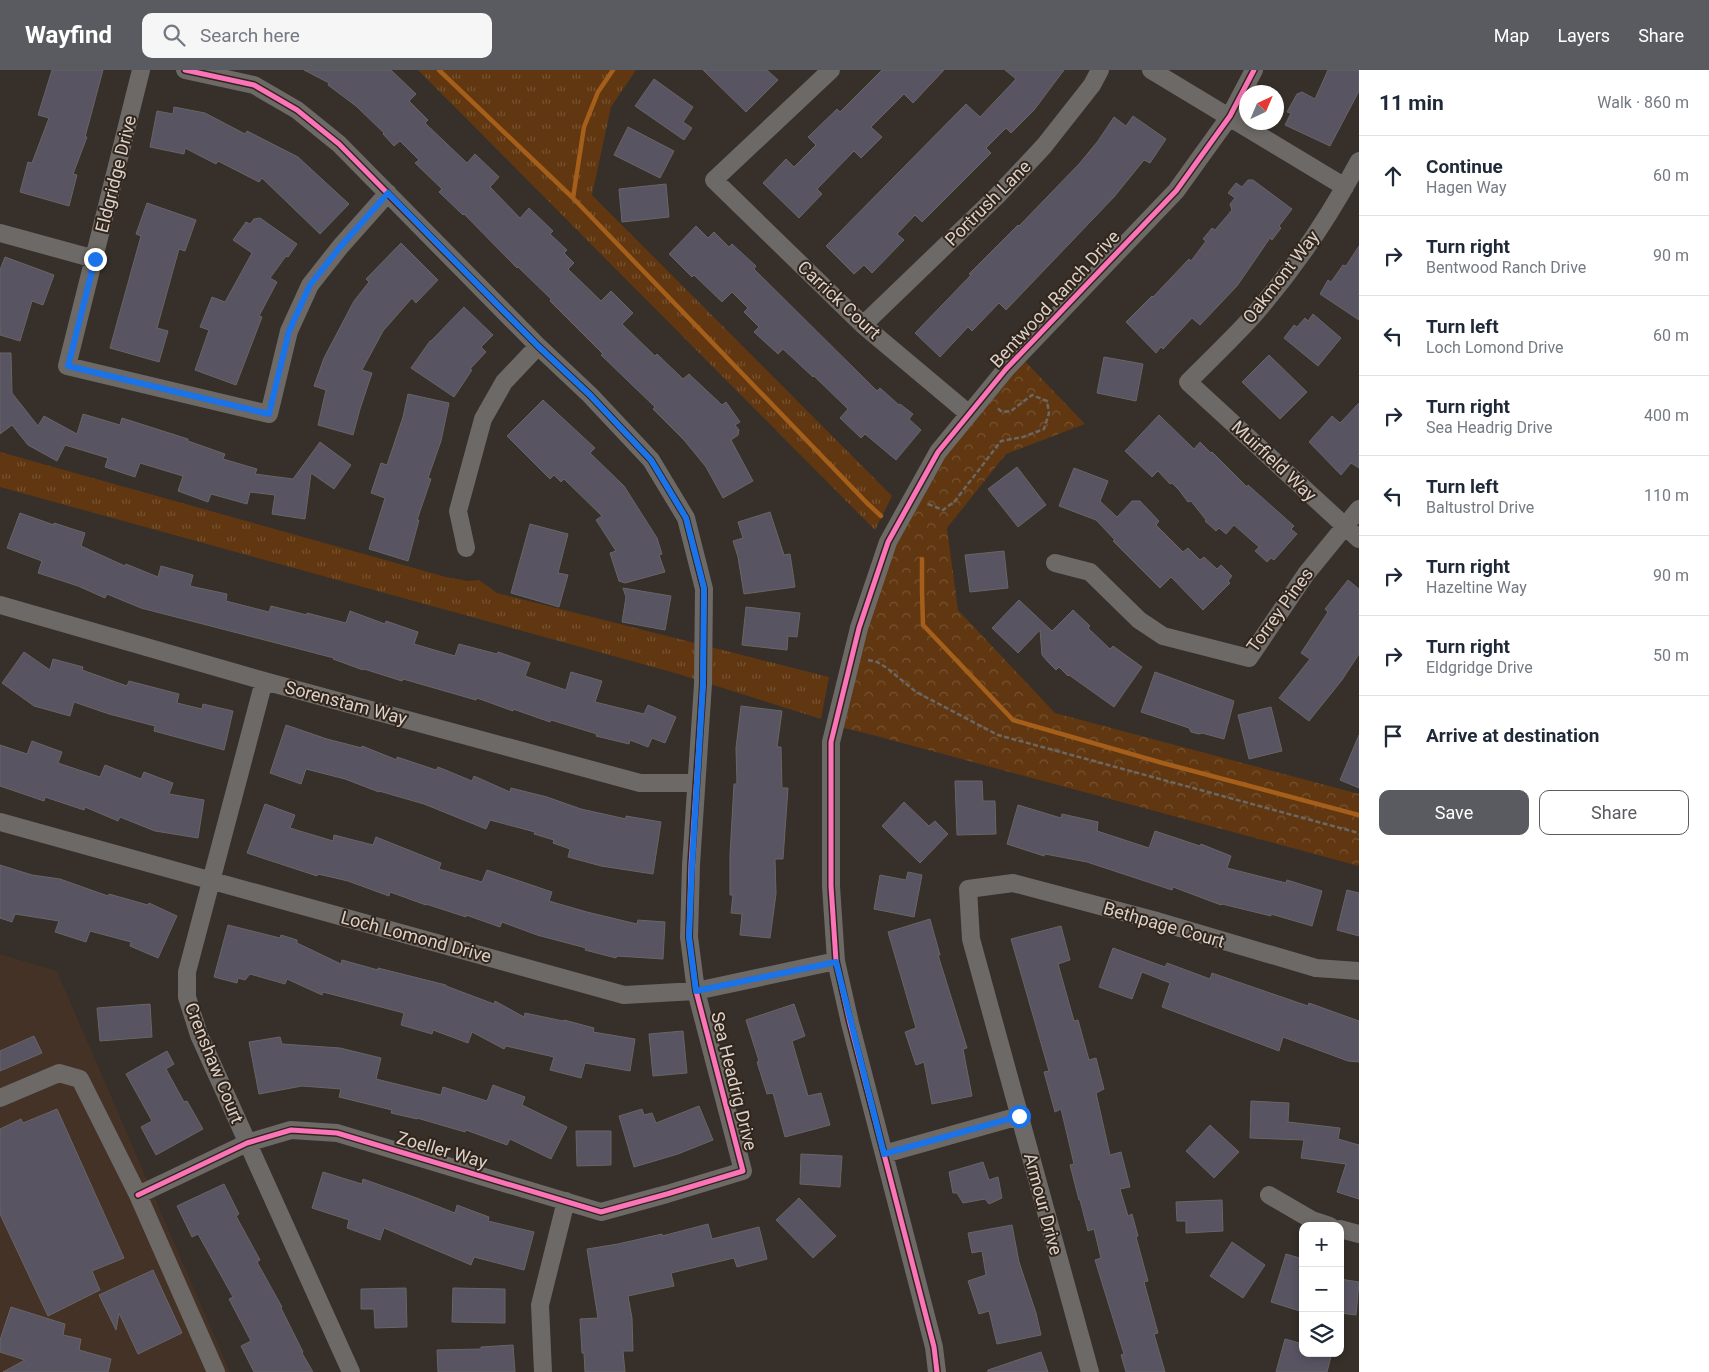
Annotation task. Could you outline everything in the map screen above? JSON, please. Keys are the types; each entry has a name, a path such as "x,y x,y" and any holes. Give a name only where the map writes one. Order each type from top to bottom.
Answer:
{"street":[{"name":"Eldgridge Drive","path":"142,70 68,366 269,414 289,331 310,285 340,247 388,193"},
{"name":"Sea Headrig Drive","path":"185,70 254,86 297,110 340,144 538,346 590,395 651,460 686,518 704,588 703,684 696,783 689,937 696,991 743,1171"},
{"name":"Portrush Lane","path":"863,325 998,195 1044,146 1092,85 1100,70"},
{"path":"1151,70 1345,187"},
{"name":"Bentwood Ranch Drive","path":"938,1372 934,1347 836,962 831,886 831,742 859,628 888,542 938,452 1006,369 1176,191 1230,116 1254,70"},
{"name":"Carrick Court","path":"828,71 714,180 863,325 968,414"},
{"name":"Oakmont Way","path":"1188,382 1253,316 1306,247 1345,187 1359,161"},
{"path":"0,232 95,259"},
{"path":"466,548 458,512 483,419 504,382 538,346"},
{"name":"Muirfield Way","path":"1188,382 1359,540"},
{"name":"Torrey Pines","path":"1055,563 1090,572 1139,620 1162,636 1249,658 1306,574 1359,510"},
{"name":"Sorenstam Way","path":"0,605 264,680 640,783 696,783"},
{"name":"Crenshaw Court","path":"264,680 187,972 187,997 199,1035 351,1372"},
{"name":"Loch Lomond Drive","path":"0,822 624,995 696,991 836,962"},
{"name":"Bethpage Court","path":"968,889 1013,883 1153,920 1316,968 1359,971"},
{"name":"Armour Drive","path":"968,889 971,939 1090,1372"},
{"path":"0,1098 59,1073 80,1079 138,1195 216,1372"},
{"path":"884,1154 1019,1116"},
{"name":"Zoeller Way","path":"138,1195 247,1143 291,1130 337,1133 601,1212 743,1171"},
{"path":"1269,1195 1318,1222"},
{"path":"542,1372 540,1305 566,1201"},
{"path":"1344,1229 1359,1234"}],"path":[{"path":"913,497 943,510 955,501 1001,441 1023,437 1044,429 1050,413 1047,401 1032,395 1011,411 1002,412 984,396"},
{"path":"852,657 877,662 916,692 998,735 1359,834"}],"shaded area":[{"path":"0,954 57,971 230,1372 0,1372"}],"green space":[{"path":"418,70 636,70 611,107 592,195 892,496 875,530"},
{"path":"1019,355 1085,424 1006,454 947,528 958,610 1055,713 1359,794 1359,866 835,726 859,628 938,452"},
{"path":"0,452 446,577 468,581 479,580 497,593 829,677 821,719 675,673 0,487"}],"building":[{"path":"52,70 103,70 85,137 87,137 73,174 77,175 69,206 20,192 28,162 32,163 49,118 38,115"},
{"path":"304,70 391,70 416,94 409,101 428,120 425,123 467,163 475,154 499,177 490,187 520,218 529,208 553,231 550,234 567,250 564,253 574,263 568,269 601,301 611,291 633,313 622,324 655,356 657,354 683,379 689,374 722,405 726,402 740,422 735,425 739,430 738,435 731,440 753,481 723,498 706,467 684,440 653,409 655,407 601,355 603,354 550,301 551,299 439,192 442,189 415,163 419,160 400,141 394,146 384,133 356,106 328,85 329,83"},
{"path":"703,70 767,70 778,80 746,112"},
{"path":"882,70 944,70 913,103 904,94 871,127 882,137 861,158 854,151 817,189 822,194 799,218 763,183 786,159 794,167 816,145 808,137 837,109 840,112"},
{"path":"1005,70 1064,70 1034,110 1011,133 1006,128 986,148 991,153 922,222 915,215 897,234 904,240 872,273 864,265 854,274 826,246 966,104 980,117 1016,79"},
{"path":"1328,70 1359,70 1359,91 1330,146 1285,125 1291,113 1287,112 1297,94 1302,92 1315,99"},
{"path":"654,79 693,107 683,122 692,128 684,140 635,106"},
{"path":"174,107 205,113 245,134 247,131 298,157 349,204 320,234 262,178 259,182 218,161 216,164 185,148 184,154 150,147 157,111 173,114"},
{"path":"1133,116 1166,139 1150,163 1144,160 1114,197 1006,310 999,303 972,331 968,327 940,357 915,333 971,275 969,274 1079,164 1098,141 1114,117 1126,126"},
{"path":"628,127 674,151 660,178 614,155"},
{"path":"1248,180 1253,180 1292,209 1279,226 1281,228 1272,240 1270,238 1237,286 1200,325 1192,318 1163,349 1161,347 1156,353 1126,322 1189,259 1191,261 1206,241 1203,239 1212,228 1215,230 1232,210 1230,204 1235,198 1228,193 1236,183 1242,187"},
{"path":"666,184 669,217 622,222 619,189"},
{"path":"147,203 196,220 185,251 179,249 157,328 168,331 159,362 110,348 141,236 136,234"},
{"path":"260,218 297,244 270,278 277,282 259,316 262,317 236,385 195,370 209,330 200,327 212,297 225,302 252,253 233,240 246,222 250,224 254,219"},
{"path":"696,226 708,238 714,232 729,247 732,244 756,266 754,269 877,391 880,388 899,405 913,414 909,419 921,430 896,460 865,434 861,438 840,418 848,409 814,376 783,349 778,354 754,332 759,327 744,312 748,308 732,292 722,302 694,275 692,277 669,254"},
{"path":"401,243 438,280 416,303 412,298 383,331 362,370 372,373 353,435 318,425 326,390 314,386 324,358 354,301 369,282 366,279"},
{"path":"1359,246 1359,320 1320,294 1328,280 1331,282 1343,265 1346,266"},
{"path":"5,257 54,275 43,305 32,301 20,341 0,335 0,270"},
{"path":"464,307 493,335 481,347 486,352 470,369 472,370 454,397 411,368 430,341"},
{"path":"1313,314 1341,338 1318,366 1284,338 1294,325 1297,327 1305,318 1308,321"},
{"path":"0,353 11,353 12,393 38,426 44,416 77,434 83,414 120,425 122,418 188,439 188,441 225,454 223,459 257,469 255,474 293,479 320,442 351,465 334,489 311,473 305,519 272,514 275,495 250,492 247,504 211,494 208,502 178,491 183,476 140,463 135,477 105,467 108,458 65,445 57,461 28,445 12,425 0,434"},
{"path":"1269,355 1307,392 1280,419 1242,382"},
{"path":"1104,357 1143,364 1136,401 1097,393"},
{"path":"408,394 449,403 441,441 428,478 431,479 417,520 419,520 408,561 369,549 385,498 371,493 381,463 387,465 403,417"},
{"path":"543,400 595,448 590,453 624,486 657,538 662,554 659,555 665,572 625,583 619,581 610,553 616,551 596,520 602,516 564,479 561,482 554,475 550,479 507,436"},
{"path":"1359,403 1359,468 1351,463 1341,475 1309,442 1332,416 1340,423"},
{"path":"1159,415 1194,449 1200,442 1247,487 1248,485 1294,526 1291,529 1297,534 1274,560 1271,558 1267,562 1255,551 1259,547 1234,525 1226,534 1219,528 1216,531 1205,521 1191,501 1188,502 1172,483 1170,484 1158,471 1152,477 1125,451"},
{"path":"1017,467 1046,505 1018,527 988,489"},
{"path":"1074,468 1108,481 1100,501 1117,517 1132,501 1140,501 1159,521 1156,525 1183,552 1188,548 1200,560 1204,557 1217,569 1221,565 1232,576 1228,581 1230,583 1203,610 1171,577 1160,588 1113,541 1115,540 1096,520 1059,506"},
{"path":"770,512 784,555 790,554 795,587 744,594 738,557 733,541 743,538 738,522"},
{"path":"20,513 85,533 81,546 125,566 126,564 158,577 161,566 193,575 190,586 227,594 226,601 269,612 271,606 346,623 350,611 385,624 386,621 418,632 414,644 455,656 459,644 497,654 498,652 530,663 525,676 566,690 571,672 602,681 595,702 644,714 648,705 676,717 665,743 652,738 648,747 630,740 629,744 596,736 597,734 551,720 550,722 513,709 513,711 477,698 476,700 403,679 402,681 363,670 334,658 141,608 107,594 105,598 78,586 38,573 42,561 7,548"},
{"path":"530,524 568,534 558,573 568,575 559,607 511,593"},
{"path":"1004,551 1008,588 970,592 965,555"},
{"path":"1348,580 1359,589 1359,654 1342,680 1309,721 1279,698 1310,659 1301,653 1328,612 1325,609"},
{"path":"623,588 671,596 665,630 622,622 626,597"},
{"path":"1019,600 1052,631 1073,610 1090,626 1088,628 1110,649 1113,646 1142,667 1114,707 1068,676 1059,667 1056,670 1048,662 1042,655 1040,630 1018,653 992,628"},
{"path":"746,607 800,613 797,637 788,636 787,650 742,645"},
{"path":"24,652 50,670 53,659 83,667 82,670 127,686 129,681 179,694 177,703 202,709 203,704 233,711 224,750 154,731 155,726 109,714 74,702 70,716 34,706 2,683"},
{"path":"1155,672 1234,701 1224,739 1191,732 1189,728 1141,712"},
{"path":"741,706 782,711 777,747 781,747 782,788 788,788 783,859 775,859 776,894 770,938 740,935 742,914 731,913 733,895 730,895 730,855 734,784 737,784 736,748"},
{"path":"1271,707 1282,751 1249,759 1238,715"},
{"path":"286,725 327,739 362,748 362,746 397,760 397,757 436,770 438,767 472,781 474,776 510,792 511,788 547,797 581,809 626,819 626,816 661,822 653,874 601,866 568,857 570,849 553,843 554,840 534,834 535,832 490,820 486,829 424,804 379,792 345,779 306,769 301,784 270,773"},
{"path":"1359,735 1359,788 1340,780"},
{"path":"32,741 62,752 58,763 100,777 105,765 141,779 144,772 173,783 169,794 204,800 198,838 155,831 120,817 118,821 85,807 84,810 45,797 44,801 0,786 0,745 27,754"},
{"path":"955,781 982,781 983,801 995,801 996,834 957,835"},
{"path":"904,802 929,826 935,821 948,834 920,863 882,826"},
{"path":"265,804 295,815 290,828 333,841 334,835 373,845 376,837 441,863 439,869 482,882 487,870 552,892 549,901 637,924 638,920 665,922 663,959 617,956 616,958 537,935 502,922 500,927 390,892 389,896 348,881 318,874 317,876 247,853"},
{"path":"1018,805 1061,818 1062,814 1098,822 1097,831 1149,848 1155,831 1200,846 1201,844 1231,856 1227,868 1286,883 1287,880 1322,891 1312,926 1271,914 1271,916 1221,905 1173,887 1172,890 1087,862 1045,854 1044,856 1007,844"},
{"path":"0,865 32,875 60,879 108,896 109,894 148,905 149,903 177,916 158,958 130,946 131,942 90,931 86,942 55,932 59,921 15,914 12,922 0,918"},
{"path":"908,872 922,875 914,917 874,909 880,875 906,880"},
{"path":"1347,890 1359,893 1359,936 1337,930"},
{"path":"930,919 940,955 938,955 967,1048 963,1049 972,1096 932,1104 924,1062 916,1065 905,1032 916,1028 888,932"},
{"path":"228,925 280,938 281,935 297,940 297,943 341,964 342,960 446,985 494,1004 495,1001 524,1017 525,1013 564,1020 594,1028 593,1032 635,1039 630,1071 585,1063 581,1078 550,1070 554,1057 506,1046 504,1049 472,1032 468,1043 433,1030 432,1034 401,1025 404,1013 323,992 322,995 287,979 285,984 250,974 245,980 238,978 237,983 214,977"},
{"path":"1061,926 1070,960 1058,964 1074,1021 1078,1020 1089,1060 1096,1058 1104,1089 1096,1093 1110,1155 1121,1152 1130,1187 1120,1189 1128,1216 1132,1214 1138,1236 1136,1237 1148,1281 1144,1282 1158,1333 1154,1334 1165,1372 1126,1372 1121,1355 1124,1354 1095,1260 1101,1258 1094,1229 1088,1231 1079,1200 1070,1165 1074,1164 1061,1109 1055,1112 1044,1072 1049,1071 1011,939"},
{"path":"1113,948 1165,967 1167,963 1210,979 1212,973 1308,1006 1309,1003 1359,1021 1359,1062 1348,1061 1283,1037 1279,1051 1162,1007 1170,983 1142,972 1132,999 1099,987"},
{"path":"150,1004 152,1037 100,1041 97,1008"},
{"path":"794,1004 805,1036 792,1041 808,1096 821,1093 830,1125 785,1137 773,1093 767,1094 746,1020"},
{"path":"683,1031 687,1073 653,1076 649,1034"},
{"path":"34,1036 42,1053 0,1071 0,1051"},
{"path":"280,1037 282,1044 340,1048 381,1058 376,1079 441,1095 443,1087 487,1101 493,1085 525,1097 522,1105 567,1127 551,1159 510,1139 507,1145 466,1130 465,1132 417,1118 391,1113 392,1110 339,1097 341,1089 302,1086 259,1094 249,1042"},
{"path":"167,1051 174,1064 166,1069 184,1102 187,1101 203,1129 156,1155 141,1127 152,1121 126,1074"},
{"path":"1251,1101 1289,1103 1288,1122 1340,1128 1338,1139 1359,1145 1359,1199 1337,1192 1346,1164 1301,1158 1304,1140 1250,1138"},
{"path":"699,1106 713,1140 678,1154 634,1167 619,1116 642,1109 644,1115 652,1113 656,1123"},
{"path":"57,1109 124,1258 92,1271 100,1290 48,1316 0,1214 0,1129 21,1119 23,1123"},
{"path":"1210,1125 1239,1152 1214,1178 1186,1151"},
{"path":"576,1131 611,1131 611,1165 577,1166"},
{"path":"801,1154 842,1156 840,1187 800,1184"},
{"path":"983,1162 989,1180 998,1177 1002,1198 989,1204 985,1199 963,1203 957,1193 953,1193 949,1172"},
{"path":"323,1172 362,1184 363,1179 455,1213 457,1205 489,1217 488,1221 534,1232 524,1270 474,1257 471,1265 384,1228 380,1240 347,1228 349,1220 312,1208"},
{"path":"224,1184 239,1214 236,1216 260,1260 257,1262 282,1307 302,1353 313,1372 254,1372 241,1346 251,1341 229,1299 233,1297 198,1234 192,1237 177,1206"},
{"path":"799,1198 836,1236 813,1258 776,1220"},
{"path":"1222,1200 1223,1231 1186,1233 1186,1221 1177,1221 1176,1202"},
{"path":"708,1224 712,1239 759,1227 767,1259 737,1267 734,1258 671,1273 674,1286 628,1296 632,1318 633,1351 623,1351 625,1372 585,1372 580,1319 598,1318 587,1249 662,1234 662,1236"},
{"path":"1012,1225 1019,1262 1036,1313 1041,1335 997,1344 989,1311 979,1314 968,1281 986,1275 982,1251 972,1253 968,1233"},
{"path":"1232,1242 1265,1265 1243,1298 1210,1276"},
{"path":"1286,1254 1299,1258 1299,1311 1271,1302"},
{"path":"153,1270 182,1333 138,1354 119,1313 116,1330 99,1295"},
{"path":"1344,1280 1359,1282 1356,1315 1344,1314"},
{"path":"406,1288 407,1327 375,1328 374,1309 361,1309 361,1289"},
{"path":"453,1288 505,1289 505,1323 452,1322"},
{"path":"11,1307 65,1324 63,1335 81,1339 79,1350 111,1359 108,1372 3,1372 25,1360 0,1352 0,1340"},
{"path":"1285,1339 1299,1343 1299,1357 1331,1357 1327,1372 1276,1372"},
{"path":"513,1345 515,1372 438,1372 437,1350 481,1349 481,1347"},
{"path":"1041,1352 1048,1372 988,1372 988,1370"}],"waterway":[{"path":"439,70 573,198 881,516"},
{"path":"573,198 584,127 598,92 613,70"},
{"path":"922,559 923,625 1013,720 1159,762 1359,815"}],"cycle path":[{"path":"138,1195 247,1143 291,1130 337,1133 601,1212 743,1171 696,991 689,937 691,865 703,684 704,589 686,518 651,460 590,395 538,346 339,144 297,110 254,85 185,70"},
{"path":"937,1372 934,1347 850,1023 836,961 831,886 831,742 859,628 888,542 938,452 1006,369 1176,191 1230,116 1254,70"}],"route":[{"path":"95,259 68,366 269,414 289,331 310,285 340,247 388,193 538,346 590,395 651,460 686,518 704,588 703,684 696,783 689,937 696,991 836,962 884,1154 1019,1116"}]}
